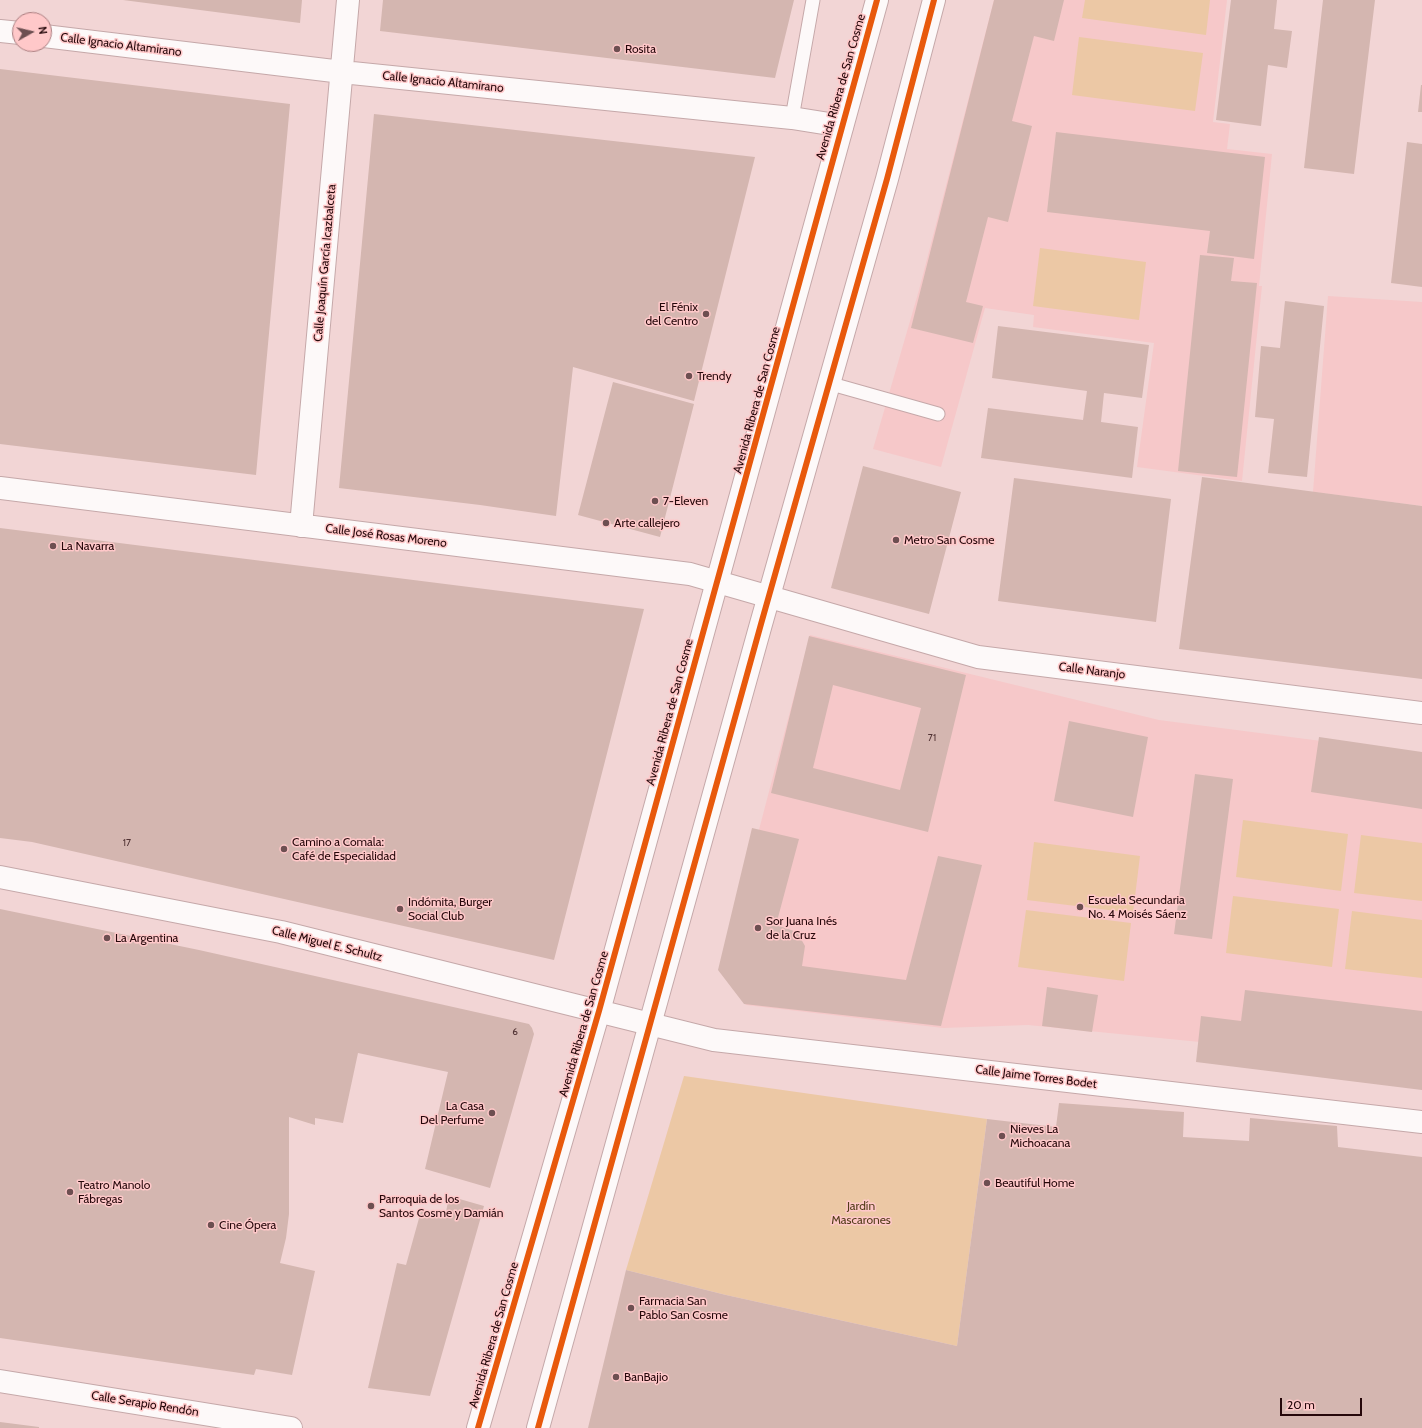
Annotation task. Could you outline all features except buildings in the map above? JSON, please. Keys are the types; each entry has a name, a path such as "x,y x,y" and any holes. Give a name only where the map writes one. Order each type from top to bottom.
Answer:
{"street":[{"name":"Calle Joaquín García Icazbalceta","path":"301,526 348,0"},
{"name":"Avenida Ribera de San Cosme","path":"478,1428 599,1011 877,0"},
{"path":"538,1428 828,383 887,180 934,0"},
{"path":"0,31 12,32"},
{"name":"Calle Ignacio Altamirano","path":"52,37 342,72 792,118 842,126"},
{"name":"Calle José Rosas Moreno","path":"0,488 690,574 769,596"},
{"name":"Calle Naranjo","path":"769,596 978,657 1422,713"},
{"name":"Calle Miguel E. Schultz","path":"0,877 281,932 651,1023"},
{"name":"Calle Jaime Torres Bodet","path":"651,1023 714,1040 1422,1122"},
{"name":"Calle Serapio Rendón","path":"0,1381 291,1428"}],"lane":[{"path":"792,118 813,0"},
{"path":"828,383 938,414"}],"shaded area":[{"path":"994,0 1227,0 1213,122 1230,124 1227,149 1272,154 1259,286 1262,286 1242,481 1137,467 1154,343 1033,327 1034,315 985,308 941,467 873,449 919,290"},
{"path":"1328,296 1422,302 1422,506 1313,492"},
{"name":"Escuela Secundaria No. 4 Moisés Sáenz","path":"810,635 1159,720 1422,754 1422,1085 1200,1042 1028,1025 943,1028 746,1005 722,971"}],"green space":[{"path":"1085,0 1210,0 1206,35 1082,18"},
{"path":"1079,37 1203,53 1195,111 1072,95"},
{"path":"1040,248 1146,262 1139,320 1033,306"},
{"path":"1243,820 1348,834 1341,891 1236,877"},
{"path":"1361,835 1422,843 1422,901 1354,893"},
{"path":"1034,842 1140,856 1133,913 1027,900"},
{"path":"1233,896 1339,909 1332,967 1226,953"},
{"path":"1026,910 1131,923 1124,981 1018,967"},
{"path":"1352,911 1422,920 1422,978 1345,969"},
{"name":"Jardín Mascarones","path":"684,1076 987,1119 957,1346 726,1295 626,1270"}],"cycle path":[{"path":"478,1428 599,1011 877,0"},
{"path":"538,1428 761,624 887,179 934,0"}],"place":[{"name":"Rosita","path":"617,49"},
{"name":"El Fénix del Centro","path":"706,314"},
{"name":"Trendy","path":"689,376"},
{"name":"7-Eleven","path":"655,501"},
{"name":"Arte callejero","path":"606,523"},
{"name":"Metro San Cosme","path":"896,540"},
{"name":"La Navarra","path":"53,546"},
{"name":"Camino a Comala: Café de Especialidad","path":"284,849"},
{"name":"Escuela Secundaria No. 4 Moisés Sáenz","path":"1080,907"},
{"name":"Indómita, Burger Social Club","path":"400,909"},
{"name":"Sor Juana Inés de la Cruz","path":"758,928"},
{"name":"La Argentina","path":"107,938"},
{"name":"La Casa Del Perfume","path":"492,1113"},
{"name":"Nieves La Michoacana","path":"1002,1136"},
{"name":"Beautiful Home","path":"987,1183"},
{"name":"Teatro Manolo Fábregas","path":"70,1192"},
{"name":"Parroquia de los Santos Cosme y Damián","path":"371,1206"},
{"name":"Cine Ópera","path":"211,1225"},
{"name":"Farmacia San Pablo San Cosme","path":"631,1308"},
{"name":"BanBajio","path":"616,1377"}]}
